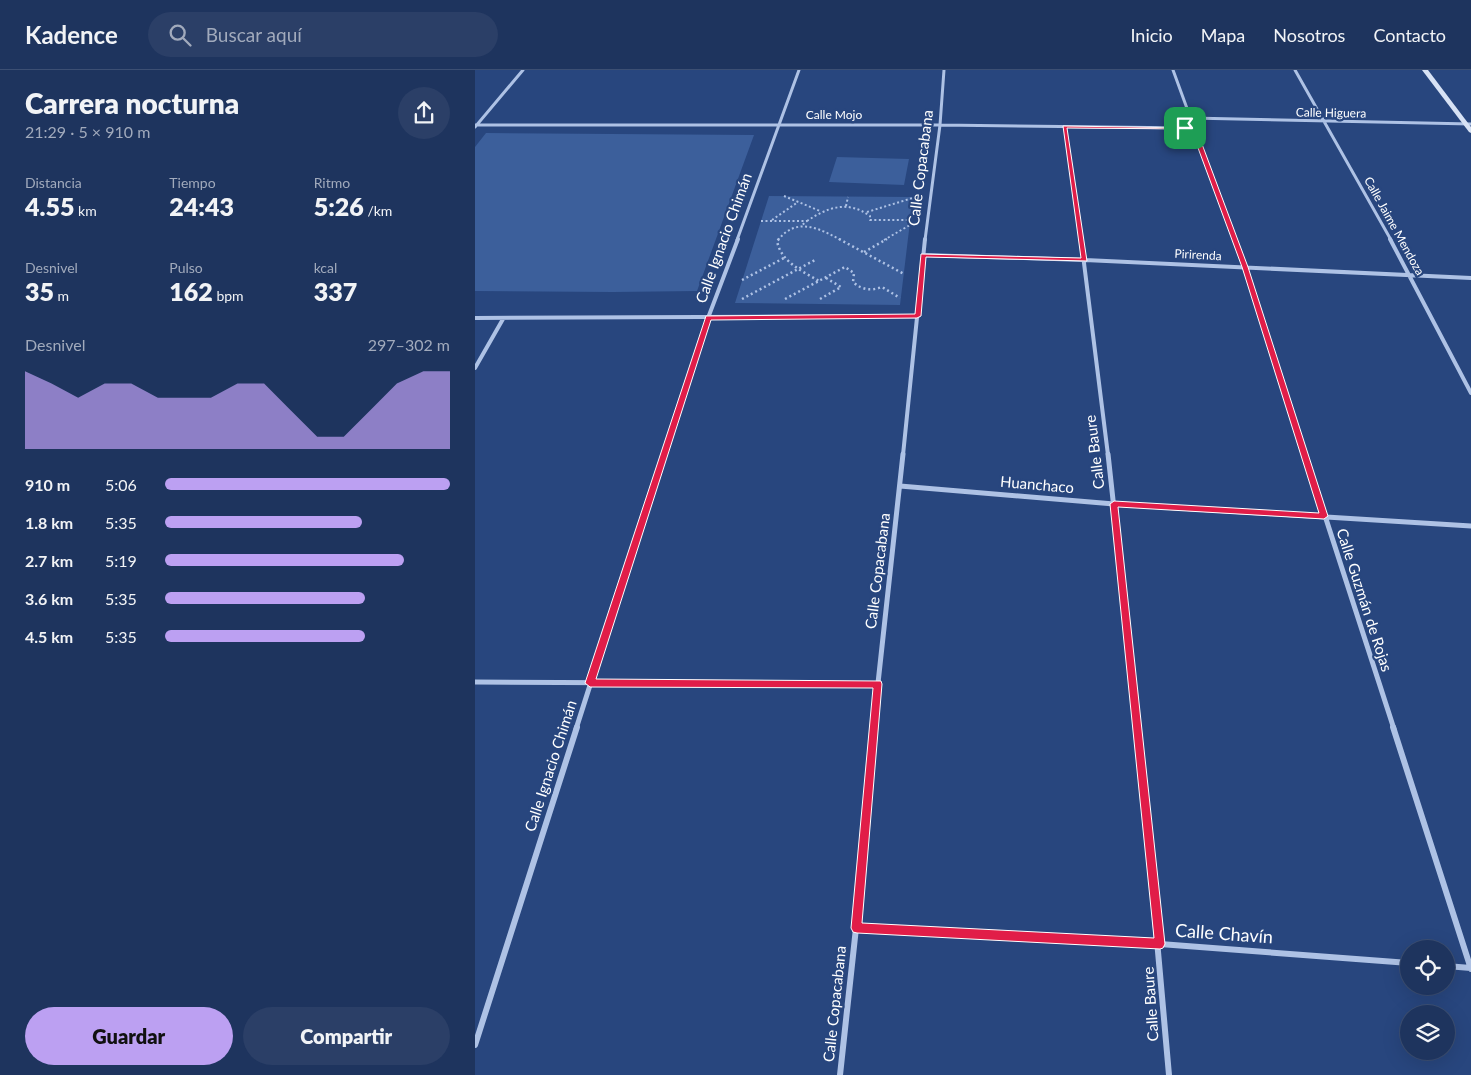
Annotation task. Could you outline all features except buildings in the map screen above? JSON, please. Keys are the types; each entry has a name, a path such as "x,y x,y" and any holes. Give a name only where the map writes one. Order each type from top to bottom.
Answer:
{"street":[{"path":"475,126 523,70"},
{"name":"Calle Ignacio Chimán","path":"475,1045 708,318 781,124 799,70"},
{"name":"Calle Copacabana","path":"840,1075 857,928 877,684 900,486 923,255 940,124 944,70"},
{"name":"Calle Guzmán de Rojas","path":"1173,70 1245,267 1471,969"},
{"name":"Calle Jaime Mendoza","path":"1295,70 1411,276 1471,393"},
{"path":"1425,70 1468,124 1471,131"},
{"name":"Calle Higuera","path":"1190,118 1468,124"},
{"name":"Calle Mojo","path":"475,126 940,124 1193,128"},
{"name":"Calle Baure","path":"1065,127 1085,260 1114,504 1160,944 1169,1075"},
{"name":"Pirirenda","path":"923,255 1085,260 1471,278"},
{"path":"475,318 917,316"},
{"path":"475,368 503,319"},
{"name":"Huanchaco","path":"900,486 1114,504 1471,526"},
{"path":"475,682 877,684"},
{"name":"Calle Chavín","path":"857,928 1160,944 1400,963"},
{"path":"1455,967 1471,969"}],"path":[{"path":"784,196 819,211"},
{"path":"846,206 848,197"},
{"path":"866,212 913,197"},
{"path":"771,221 799,202"},
{"path":"819,281 784,258 777,246 777,241 786,231 801,226 819,211 846,206 861,209 870,216 871,220 910,220"},
{"path":"761,221 807,221"},
{"path":"864,252 910,225"},
{"path":"801,226 817,227 904,274"},
{"path":"742,280 784,258"},
{"path":"735,303 815,260"},
{"path":"778,303 845,266 854,273 853,282 859,288 867,290 882,287 901,299"},
{"path":"818,300 841,287 825,278"}],"shaded area":[{"path":"486,133 754,135 697,291 475,291 475,147"},
{"path":"837,157 909,159 904,185 829,182"},
{"path":"769,196 913,197 900,305 735,303"}],"route":[{"path":"1065,127 1185,128 1193,128 1245,267 1324,516 1114,504 1160,944 857,928 877,684 590,683 708,318 917,316 923,255 1085,260 1065,127"}]}
